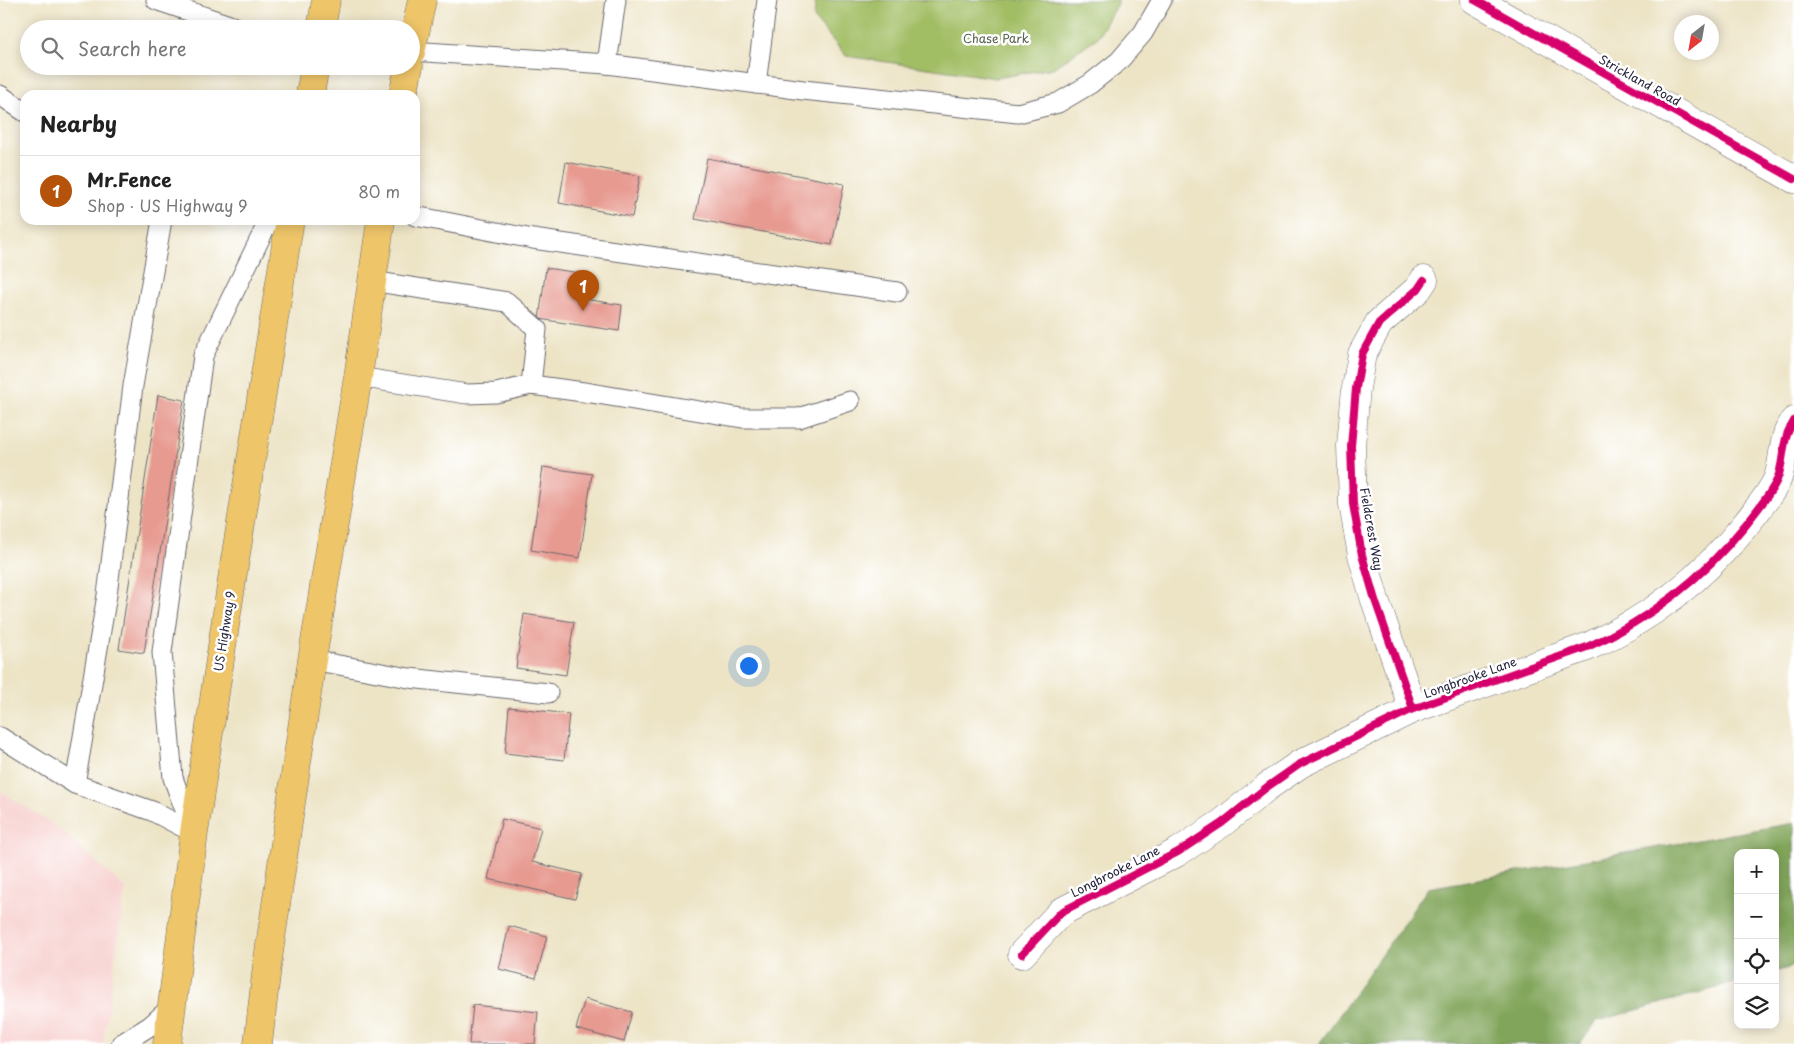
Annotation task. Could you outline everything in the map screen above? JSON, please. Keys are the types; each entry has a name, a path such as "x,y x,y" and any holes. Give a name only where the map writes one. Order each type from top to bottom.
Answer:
{"highway":[{"path":"323,20 326,0"},
{"path":"418,20 422,0"},
{"path":"311,90 313,75"},
{"path":"404,90 407,75"},
{"name":"US Highway 9","path":"167,1044 194,833 235,556 289,225"},
{"path":"258,1044 267,966 312,660 358,377 380,225"}],"street":[{"name":"Strickland Road","path":"1475,0 1794,179"},
{"name":"Fieldcrest Way","path":"1413,709 1375,600 1362,555 1354,504 1351,446 1356,388 1362,354 1379,323 1418,289 1424,280"},
{"name":"Longbrooke Lane","path":"1022,954 1061,912 1178,852 1222,823 1267,787 1300,764 1413,709 1587,647 1614,635 1645,617 1678,594 1712,562 1758,509 1788,479 1787,434 1794,421"}],"lane":[{"path":"156,0 215,20"},
{"path":"607,64 616,0"},
{"path":"756,84 767,0"},
{"path":"420,53 607,64 756,84 1018,113 1058,103 1097,79 1119,61 1143,32 1162,0"},
{"path":"0,95 20,109"},
{"path":"420,217 533,239 897,292"},
{"path":"74,784 106,595 133,386 161,225"},
{"path":"194,833 173,778 162,652 203,356 268,225"},
{"path":"371,281 507,302 537,329 531,386"},
{"path":"358,377 467,394 496,393 531,386 591,393 742,418 799,418 850,401"},
{"path":"312,660 409,678 548,693"},
{"path":"0,737 74,784 152,811 194,833"},
{"path":"121,1044 150,1026 171,1007"}],"shaded area":[{"path":"0,791 57,827 125,888 103,1044 0,1044"}],"green space":[{"name":"Chase Park","path":"816,0 1119,0 1098,37 1053,68 996,78 846,56 814,18"},
{"path":"1794,823 1794,966 1779,971 1779,849 1734,849 1734,983 1597,1021 1580,1044 1319,1044 1428,888"}],"building":[{"path":"707,158 844,184 832,245 695,219"},
{"path":"566,162 640,176 632,217 559,203"},
{"path":"546,268 587,274 584,299 622,305 619,331 539,319"},
{"path":"158,395 184,400 144,653 119,649"},
{"path":"543,467 592,474 580,558 531,550"},
{"path":"524,614 574,622 566,675 516,668"},
{"path":"509,707 569,714 564,760 505,753"},
{"path":"502,819 541,828 532,862 582,874 575,899 488,879"},
{"path":"509,926 547,936 536,978 499,969"},
{"path":"585,999 632,1012 624,1042 576,1029"},
{"path":"473,1005 538,1012 535,1044 469,1044"}],"cycle path":[{"path":"1475,0 1794,179"},
{"path":"1413,709 1375,600 1362,555 1353,504 1351,446 1356,388 1362,354 1379,323 1418,289 1424,280"},
{"path":"1022,954 1061,912 1178,852 1222,823 1267,787 1300,764 1413,709 1587,647 1633,624 1654,610 1694,579 1712,562 1763,502 1777,480 1785,440 1794,421"}],"place":[{"name":"Mr.Fence","path":"583,311"}]}
